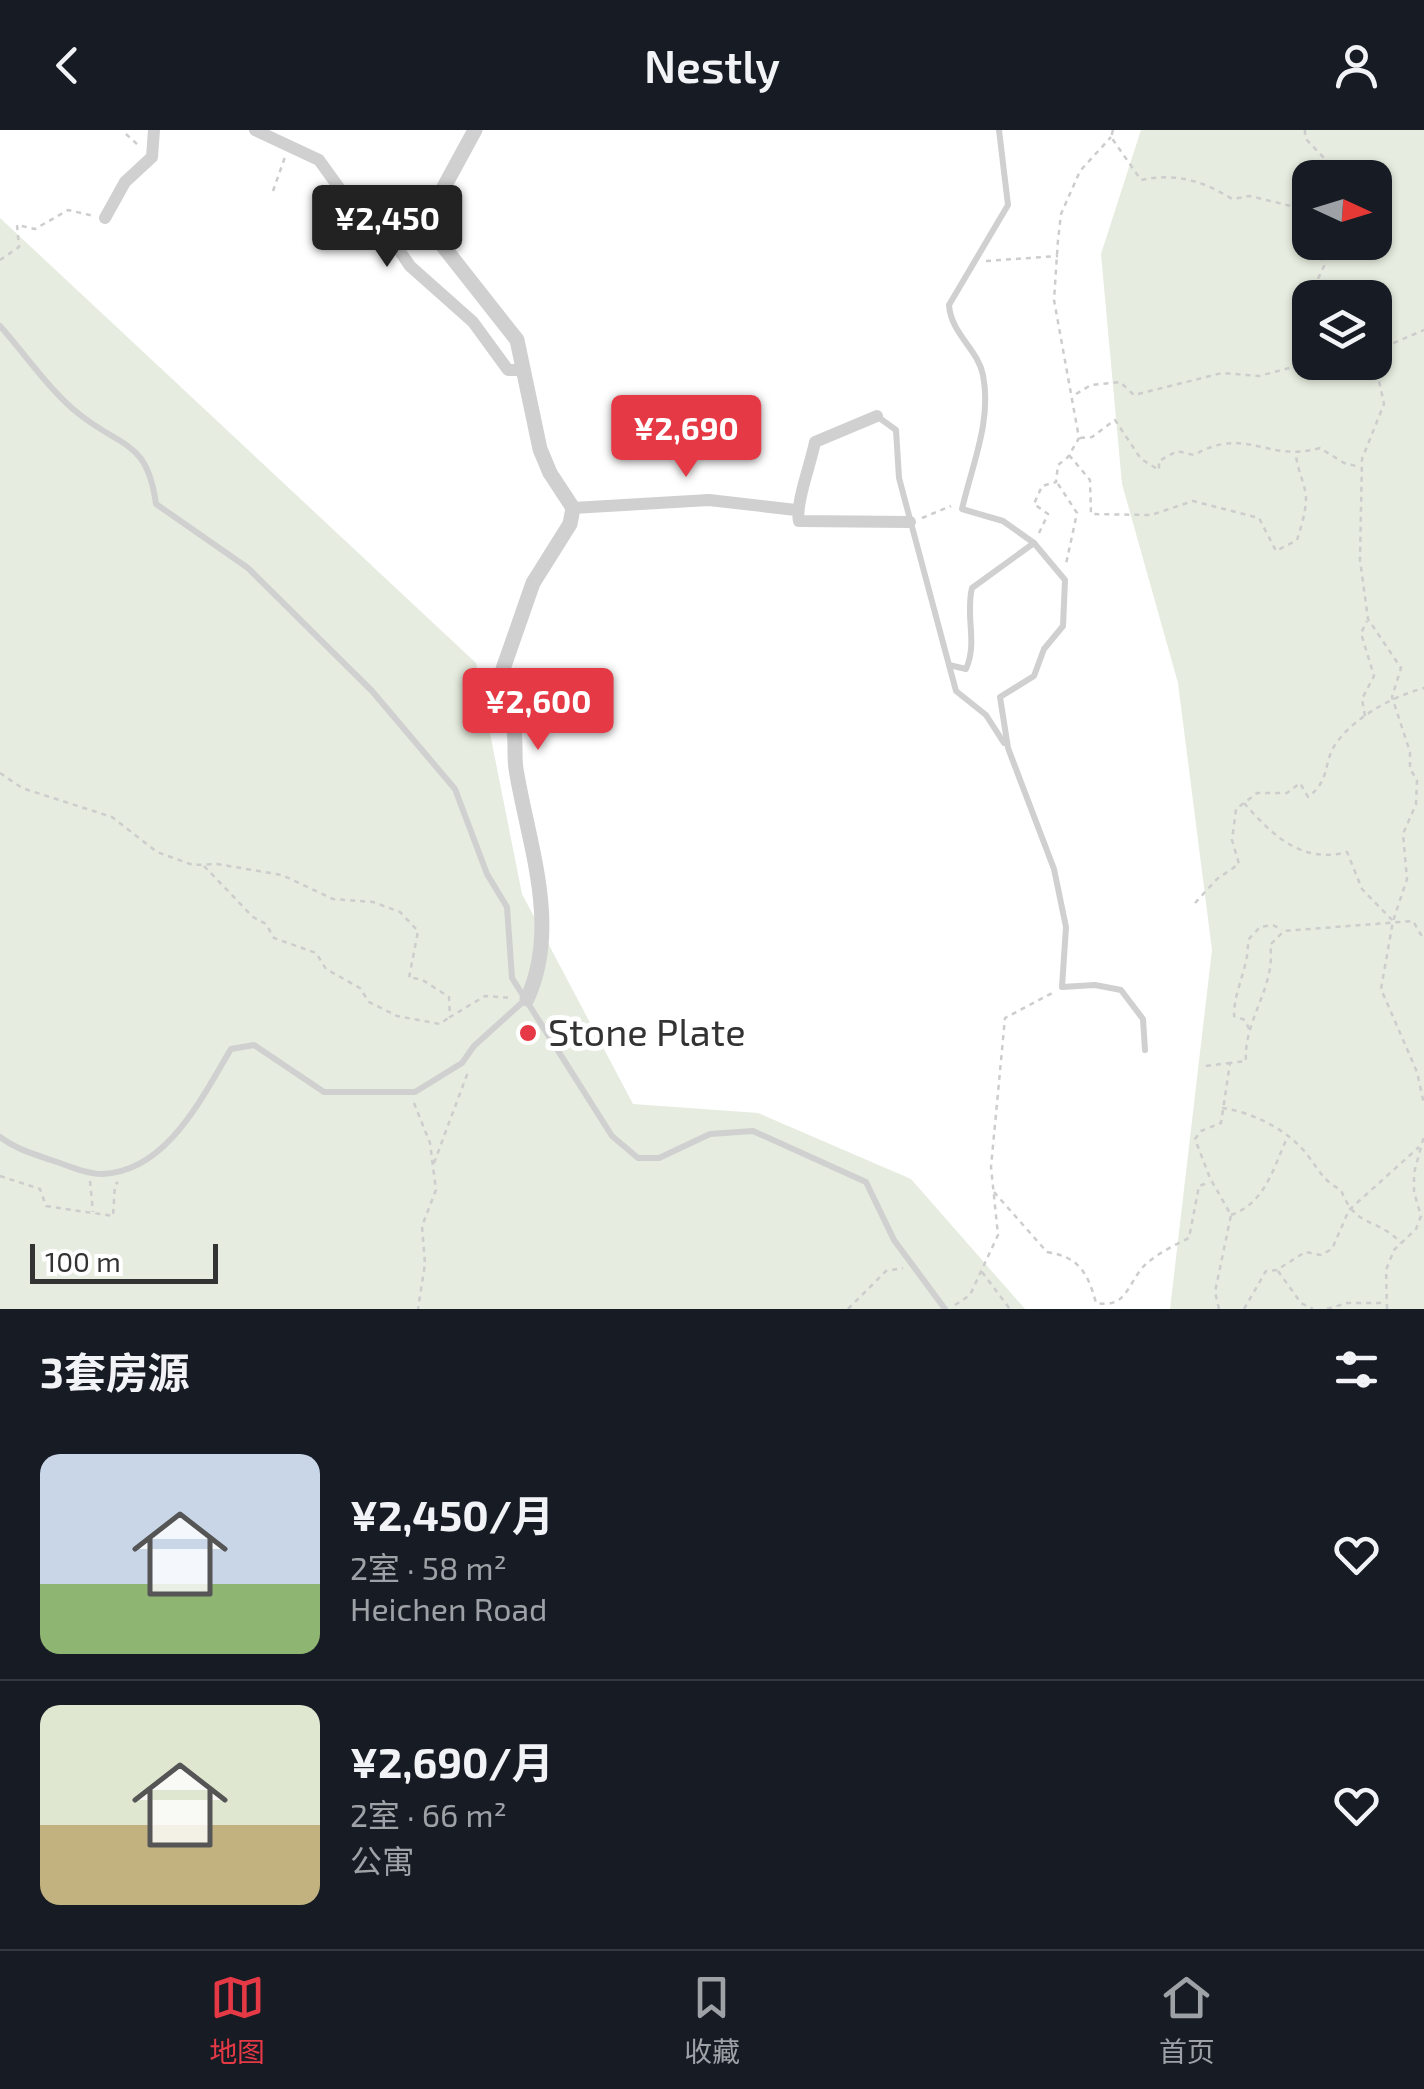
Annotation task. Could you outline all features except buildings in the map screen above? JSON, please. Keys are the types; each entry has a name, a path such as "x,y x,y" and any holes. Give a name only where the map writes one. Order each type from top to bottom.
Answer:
{"street":[{"path":"106,218 126,182 152,157 154,130"},
{"path":"254,130 320,160 342,192 375,215 410,266 472,322 508,370 524,370"},
{"path":"475,130 444,187 438,207 443,246 517,340 540,449 550,474 573,508 570,524 533,582 503,669 502,682 514,730 516,767 540,903 538,975 527,998"},
{"path":"877,416 814,442 809,477 796,510 799,522 910,522"},
{"path":"573,508 709,500 796,510"}],"lane":[{"path":"999,130 1008,205 949,305 950,323 983,372 983,430 962,509 1003,521 1034,543 1065,580 1063,626 1044,649 1034,676 1000,696 1008,748 1054,869 1066,927 1062,987 1122,990 1142,1019 1146,1050"},
{"path":"0,326 78,413 128,446 151,470 156,504 248,568 372,691 456,789 487,874 507,907 512,978 612,1136 638,1158 659,1158 710,1134 752,1132 866,1182 894,1240 948,1309"},
{"path":"877,416 896,430 899,478 956,691 986,714 1008,748"},
{"path":"949,665 966,669 974,650 967,610 972,588 1034,543"},
{"path":"0,1137 12,1146 84,1171 102,1174 136,1168 184,1126 230,1049 254,1045 324,1092 415,1092 462,1063 474,1046 527,998"}],"path":[{"path":"1065,580 1078,512 1056,482 1058,465 1079,438 1054,300 1061,214 1080,172 1114,130"},
{"path":"1305,130 1305,138 1326,160"},
{"path":"126,134 152,157"},
{"path":"1110,136 1140,180 1168,174 1210,185 1232,199 1250,196 1292,206"},
{"path":"274,191 288,146"},
{"path":"0,260 20,247 17,226 35,229 68,210 106,218"},
{"path":"976,261 1060,256"},
{"path":"1392,344 1424,330"},
{"path":"1074,396 1090,385 1120,382 1134,395 1222,373 1259,376 1292,367"},
{"path":"1379,380 1384,404 1362,467 1360,560 1368,619 1401,668 1392,697 1410,752 1410,769 1417,780 1416,804 1403,834 1407,879 1393,921 1381,988 1418,1072 1424,1104"},
{"path":"1079,438 1092,438 1115,420 1141,459 1159,470 1159,462 1177,451 1194,455 1217,442 1242,442 1296,454 1320,448 1344,463 1362,467"},
{"path":"1069,455 1090,480 1092,514 1151,514 1194,501 1213,504 1260,518 1276,551 1296,540 1304,516 1306,494 1296,454"},
{"path":"1034,543 1048,514 1034,504 1042,486 1056,482"},
{"path":"936,514 949,506 962,509"},
{"path":"1365,718 1362,699 1374,676 1361,632 1368,619"},
{"path":"1195,904 1216,880 1239,864 1232,840 1236,809 1257,794 1287,793 1300,783 1308,797 1322,786 1336,743 1392,697 1424,688"},
{"path":"0,774 22,788 112,817 157,852 202,865 282,875 333,899 374,902 400,912 418,932 410,978 421,979 449,997 450,1017"},
{"path":"1244,804 1262,824 1308,856 1348,852 1362,889 1393,921"},
{"path":"202,865 266,924 274,938 316,953 326,969 360,988 369,1002 426,1024 440,1024 486,996 527,998"},
{"path":"1250,1032 1245,1020 1234,1016 1234,999 1249,963 1248,940 1260,927 1273,925 1284,931 1413,921 1424,940"},
{"path":"1206,1066 1246,1061 1245,1046 1273,962 1270,945 1284,931"},
{"path":"948,1309 970,1296 998,1235 991,1167 1005,1018 1062,987"},
{"path":"434,1164 458,1104 474,1046"},
{"path":"1219,1309 1216,1292 1231,1215 1212,1182 1195,1139 1201,1131 1220,1123 1230,1063"},
{"path":"415,1092 414,1108 430,1143 436,1190 422,1226 424,1264 418,1309"},
{"path":"1220,1108 1244,1111 1288,1136 1309,1156 1324,1182 1341,1190 1349,1210 1361,1221 1390,1232 1401,1243"},
{"path":"1231,1215 1251,1208 1260,1196 1288,1136"},
{"path":"1326,1309 1346,1302 1387,1306 1386,1270 1421,1216 1414,1173 1424,1136"},
{"path":"1244,1309 1266,1271 1276,1270 1305,1252 1321,1255 1332,1248 1349,1210 1419,1147"},
{"path":"0,1176 40,1188 46,1206 113,1216 115,1186 136,1168"},
{"path":"84,1171 93,1187 94,1213"},
{"path":"994,1192 1047,1252 1068,1255 1078,1262 1090,1280 1096,1304 1110,1306 1122,1301 1145,1264 1190,1238 1199,1186 1212,1182"},
{"path":"1416,1198 1424,1194"},
{"path":"848,1309 886,1271 914,1266"},
{"path":"981,1270 1010,1309"},
{"path":"1276,1270 1301,1302 1312,1309"},
{"path":"858,1309 863,1297"}],"shaded area":[{"path":"1141,130 1424,130 1424,1309 1170,1309 1212,950 1178,683 1122,484 1101,254"},
{"path":"0,218 476,663 522,894 633,1104 758,1113 911,1179 1025,1309 0,1309"}],"place":[{"name":"Stone Plate","path":"528,1033"}]}
